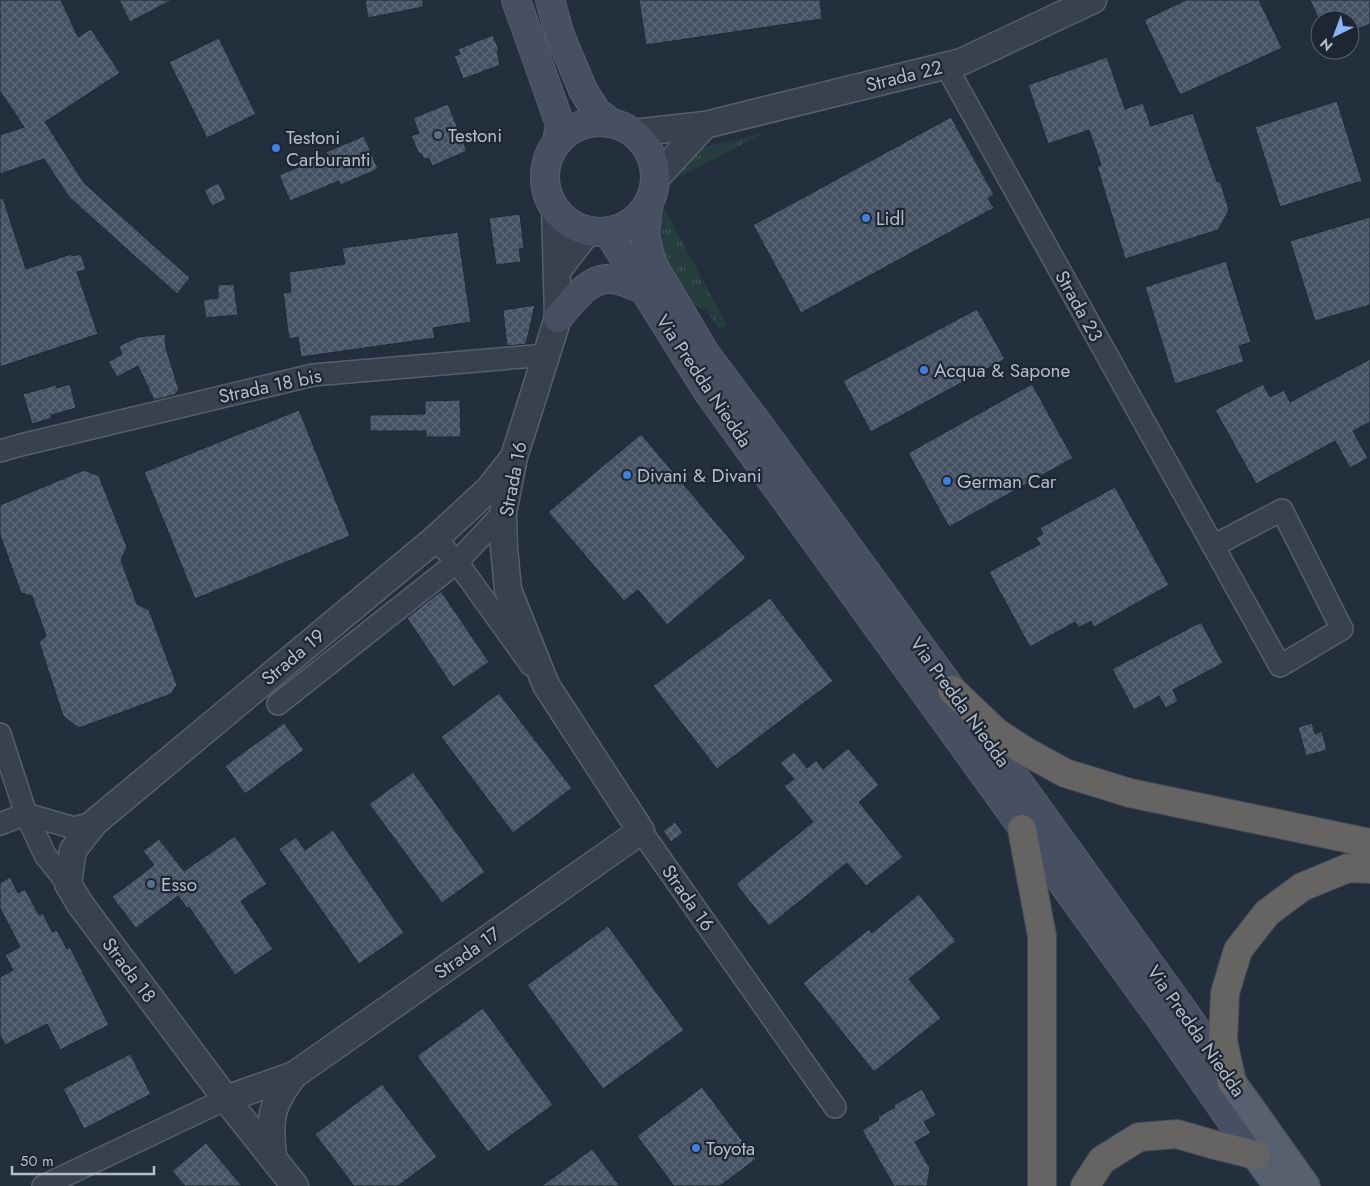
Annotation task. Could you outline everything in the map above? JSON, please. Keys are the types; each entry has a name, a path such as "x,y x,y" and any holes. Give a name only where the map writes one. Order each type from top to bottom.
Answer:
{"highway":[{"path":"952,690 996,732 1025,751 1065,772 1130,792 1370,843"},
{"path":"1022,829 1042,936 1042,1186"},
{"path":"1232,1082 1223,1041 1225,993 1238,950 1267,913 1302,887 1348,868 1370,868"},
{"path":"1085,1186 1102,1160 1139,1137 1178,1134 1255,1155"}],"main road":[{"path":"516,0 560,124 557,142"},
{"path":"550,0 560,35 583,90 596,111 643,141 650,152 656,178 655,187 648,205 631,223 624,227 598,231 575,226 555,208 548,194 545,180 546,165 552,151 557,142 576,127 599,122 622,128"},
{"name":"Via Predda Niedda","path":"648,205 645,235 652,263 704,354 762,428 952,690 1184,1012 1306,1186"},
{"name":"Via Predda Niedda","path":"598,231 643,289 708,392 934,703 1022,829 1164,1022 1278,1186"},
{"path":"558,318 586,288 598,279 614,278 643,289"}],"street":[{"name":"Strada 22","path":"622,128 705,124 961,62 1093,0"},
{"name":"Strada 23","path":"946,66 1213,546 1280,666 1342,629 1282,510 1213,546"},
{"path":"656,178 705,124"},
{"name":"Strada 16","path":"546,685 508,590 503,513 514,457 558,318 555,208"},
{"path":"557,271 598,231"},
{"name":"Strada 18 bis","path":"0,451 313,375 546,355"},
{"name":"Strada 19","path":"68,884 73,850 95,822 435,538 489,489 514,457"},
{"name":"Strada 19","path":"472,546 489,489"},
{"path":"278,704 457,562 503,513"},
{"name":"Strada 16","path":"435,538 457,562 546,685 641,831 835,1107"},
{"name":"Strada 18","path":"0,734 26,814 45,855 226,1099 295,1186"},
{"path":"0,824 26,814"},
{"name":"Strada 19","path":"26,814 74,828 95,822"},
{"name":"Strada 17","path":"226,1099 294,1075 641,831"},
{"name":"Strada 17","path":"273,1157 272,1114 280,1093 294,1075"},
{"path":"43,1186 226,1099"}],"green space":[{"path":"764,133 670,182 681,162 694,150"},
{"path":"663,206 727,325 719,329 706,310 690,302 659,243 657,226"}],"building":[{"path":"0,0 61,0 78,37 91,29 120,73 45,122 84,183 190,278 177,294 69,197 44,159 0,174 0,135 24,127 0,91"},
{"path":"119,0 172,0 130,22"},
{"path":"365,0 423,0 423,7 368,18"},
{"path":"639,0 820,0 822,19 646,45"},
{"path":"1186,0 1259,0 1282,48 1180,95 1144,20"},
{"path":"1310,0 1370,0 1370,24 1360,28 1360,10 1314,10"},
{"path":"493,35 499,50 497,51 500,65 463,79 454,56 460,54 458,49"},
{"path":"219,38 256,114 207,138 169,62"},
{"path":"1107,57 1125,109 1143,103 1151,126 1193,113 1217,182 1220,181 1229,210 1218,230 1125,259 1097,166 1101,165 1089,130 1048,144 1028,85"},
{"path":"1337,101 1362,181 1280,207 1255,127"},
{"name":"Testoni","path":"448,104 467,151 432,166 429,158 424,159 421,153 419,154 411,136 419,133 413,118"},
{"name":"Lidl","path":"951,117 994,195 988,198 994,208 801,313 753,225"},
{"path":"364,136 378,169 340,185 339,181 290,201 279,175 328,155 326,152"},
{"path":"219,183 226,199 212,206 204,190"},
{"path":"3,198 26,269 71,254 72,256 81,254 86,270 77,272 98,334 0,367 0,199"},
{"path":"520,214 524,248 519,249 521,262 496,265 489,218"},
{"path":"1370,217 1370,305 1315,321 1290,241"},
{"path":"458,232 471,322 433,328 435,338 301,357 298,337 289,339 283,293 291,292 289,272 345,264 342,248"},
{"path":"1226,261 1251,342 1239,346 1244,362 1175,384 1145,287"},
{"path":"234,284 238,315 206,318 203,300 218,298 218,285"},
{"path":"535,305 526,344 507,346 503,310"},
{"name":"Acqua & Sapone","path":"977,309 1005,359 871,432 843,381"},
{"path":"165,334 166,348 179,390 174,395 154,400 138,366 117,377 108,362 122,354 119,346 138,337"},
{"path":"1370,359 1370,422 1353,431 1368,458 1350,468 1335,441 1256,484 1215,410 1263,384 1270,397 1284,390 1290,402"},
{"path":"70,384 76,408 51,415 52,418 32,424 23,394 56,385 57,388"},
{"path":"1032,384 1073,458 949,527 908,453"},
{"path":"460,400 461,437 426,437 426,431 370,431 370,415 425,414 425,401"},
{"path":"299,410 350,536 195,599 144,472"},
{"path":"641,434 746,558 667,625 638,590 624,601 548,512"},
{"path":"84,470 99,476 127,547 121,560 137,604 149,610 177,685 171,694 79,728 63,716 39,642 46,636 32,596 21,593 0,535 0,505"},
{"path":"1115,487 1169,585 1094,627 1091,621 1079,628 1075,622 1030,647 989,572 1040,544 1036,538 1043,534 1040,528"},
{"path":"441,591 489,662 453,687 407,618"},
{"path":"770,598 833,681 717,769 653,686"},
{"path":"1201,622 1223,663 1173,690 1178,701 1166,708 1159,696 1134,710 1112,669"},
{"path":"499,693 572,788 513,833 441,737"},
{"path":"284,723 304,750 245,794 225,766"},
{"path":"1312,723 1315,734 1322,731 1327,750 1306,756 1298,727"},
{"path":"848,748 879,785 859,802 903,857 866,886 847,863 769,926 736,884 813,822 784,786 794,779 780,763 794,752 807,768 816,760 823,769"},
{"path":"413,772 485,872 442,903 369,804"},
{"path":"675,822 683,833 671,842 663,831"},
{"path":"333,830 404,933 359,964 279,849 296,837 305,850"},
{"path":"235,836 267,884 241,901 273,949 235,975 189,907 187,908 178,896 136,928 112,897 154,865 143,851 159,839 184,871"},
{"path":"10,877 18,893 25,889 39,915 43,913 52,932 57,930 67,949 70,947 109,1025 60,1050 47,1024 5,1045 0,1035 0,977 13,970 5,955 20,947 0,908 0,883"},
{"path":"919,894 956,941 909,979 941,1018 874,1072 803,983 869,929 872,933"},
{"path":"608,926 684,1030 603,1089 527,985"},
{"path":"483,1008 553,1105 488,1152 417,1056"},
{"path":"130,1054 151,1094 84,1129 63,1089"},
{"path":"382,1084 437,1157 398,1186 354,1186 315,1134"},
{"name":"Toyota","path":"702,1087 756,1159 720,1186 674,1186 637,1136"},
{"path":"922,1089 936,1115 924,1122 931,1133 915,1142 930,1168 927,1186 894,1186 862,1130 879,1120 878,1117 895,1107 894,1105"},
{"path":"206,1143 242,1186 185,1186 172,1171"},
{"path":"592,1149 620,1186 542,1186"}],"place":[{"name":"Testoni","path":"438,135"},
{"name":"Testoni Carburanti","path":"276,148"},
{"name":"Lidl","path":"866,218"},
{"name":"Acqua & Sapone","path":"924,370"},
{"name":"Divani & Divani","path":"627,475"},
{"name":"German Car","path":"947,481"},
{"name":"Esso","path":"151,884"},
{"name":"Toyota","path":"696,1148"}]}
